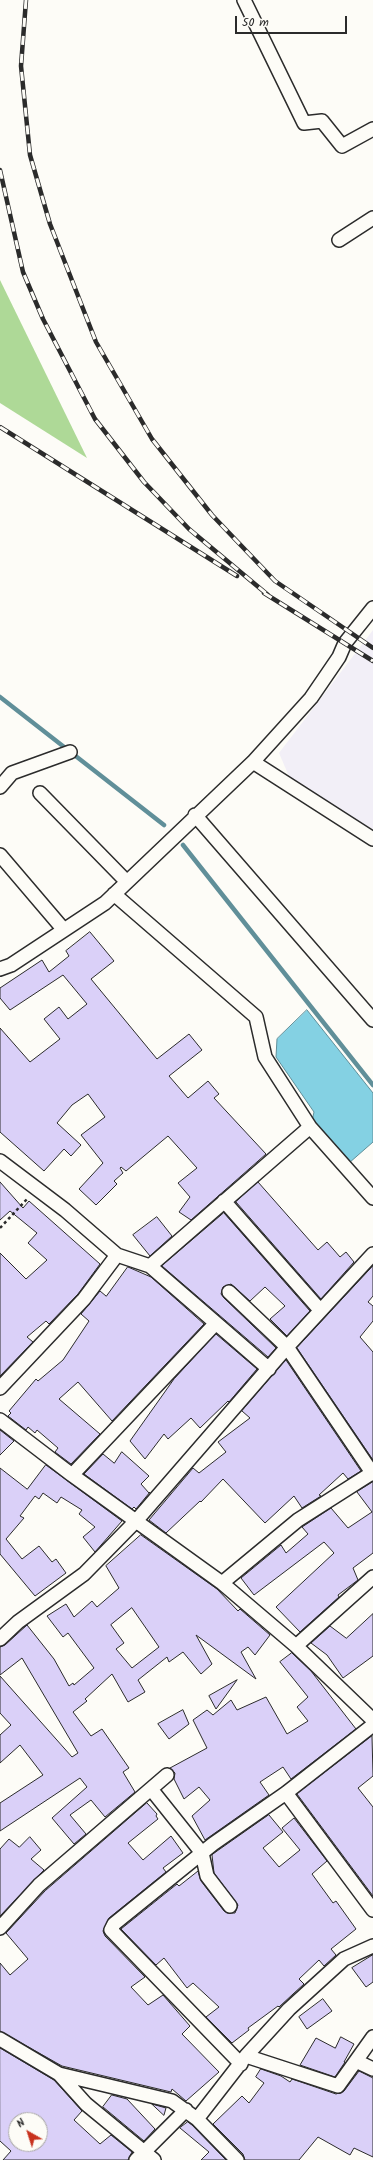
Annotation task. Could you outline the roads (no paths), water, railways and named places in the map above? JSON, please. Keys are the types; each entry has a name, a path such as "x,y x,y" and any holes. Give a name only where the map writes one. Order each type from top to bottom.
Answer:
{"street":[{"path":"244,0 304,123 322,121 342,146 373,129"},
{"path":"339,240 373,218"},
{"path":"0,969 11,965 64,930 114,894 252,762 311,698 339,657 345,643 373,608"},
{"path":"0,787 12,773 70,752"},
{"path":"252,762 373,839"},
{"path":"40,794 127,882"},
{"path":"195,815 373,1020"},
{"path":"0,855 64,930"},
{"path":"114,894 256,1017 265,1057 310,1127 373,1198"},
{"path":"150,1266 310,1127"},
{"path":"0,1161 65,1210 117,1255 150,1266 268,1369"},
{"path":"224,1201 320,1310"},
{"path":"0,1388 84,1299 117,1255"},
{"path":"0,1639 18,1622 84,1574 136,1521 320,1310 373,1256"},
{"path":"222,1583 298,1520 373,1473 287,1348 229,1292"},
{"path":"72,1475 216,1323"},
{"path":"0,1420 72,1475 222,1583 296,1646 373,1720"},
{"path":"296,1646 373,1577"},
{"path":"373,1725 286,1793 202,1853 114,1924 110,1930 243,2060 338,2086 373,2037"},
{"path":"0,1928 39,1885 167,1775"},
{"path":"151,1789 202,1853 207,1876 230,1906"},
{"path":"286,1793 373,1910"},
{"path":"196,2119 243,2060 289,2009 342,1961 351,1955 373,1946"},
{"path":"0,2039 59,2074 86,2104 145,2157 186,2110"},
{"path":"356,2062 373,2069"},
{"path":"59,2074 172,2101 196,2119 237,2160"}],"water":[{"path":"307,1010 373,1093 373,1142 349,1163 312,1121 314,1112 276,1057 277,1039"}],"waterway":[{"path":"0,697 164,825"},
{"path":"183,845 373,1085"}],"railway":[{"path":"26,0 21,66 30,155 50,224 96,342 152,439 212,515 275,581 373,648"},
{"path":"0,170 23,272 43,319 95,419 144,482 189,529 268,595"},
{"path":"0,427 237,576"},
{"path":"264,593 373,661"}]}
